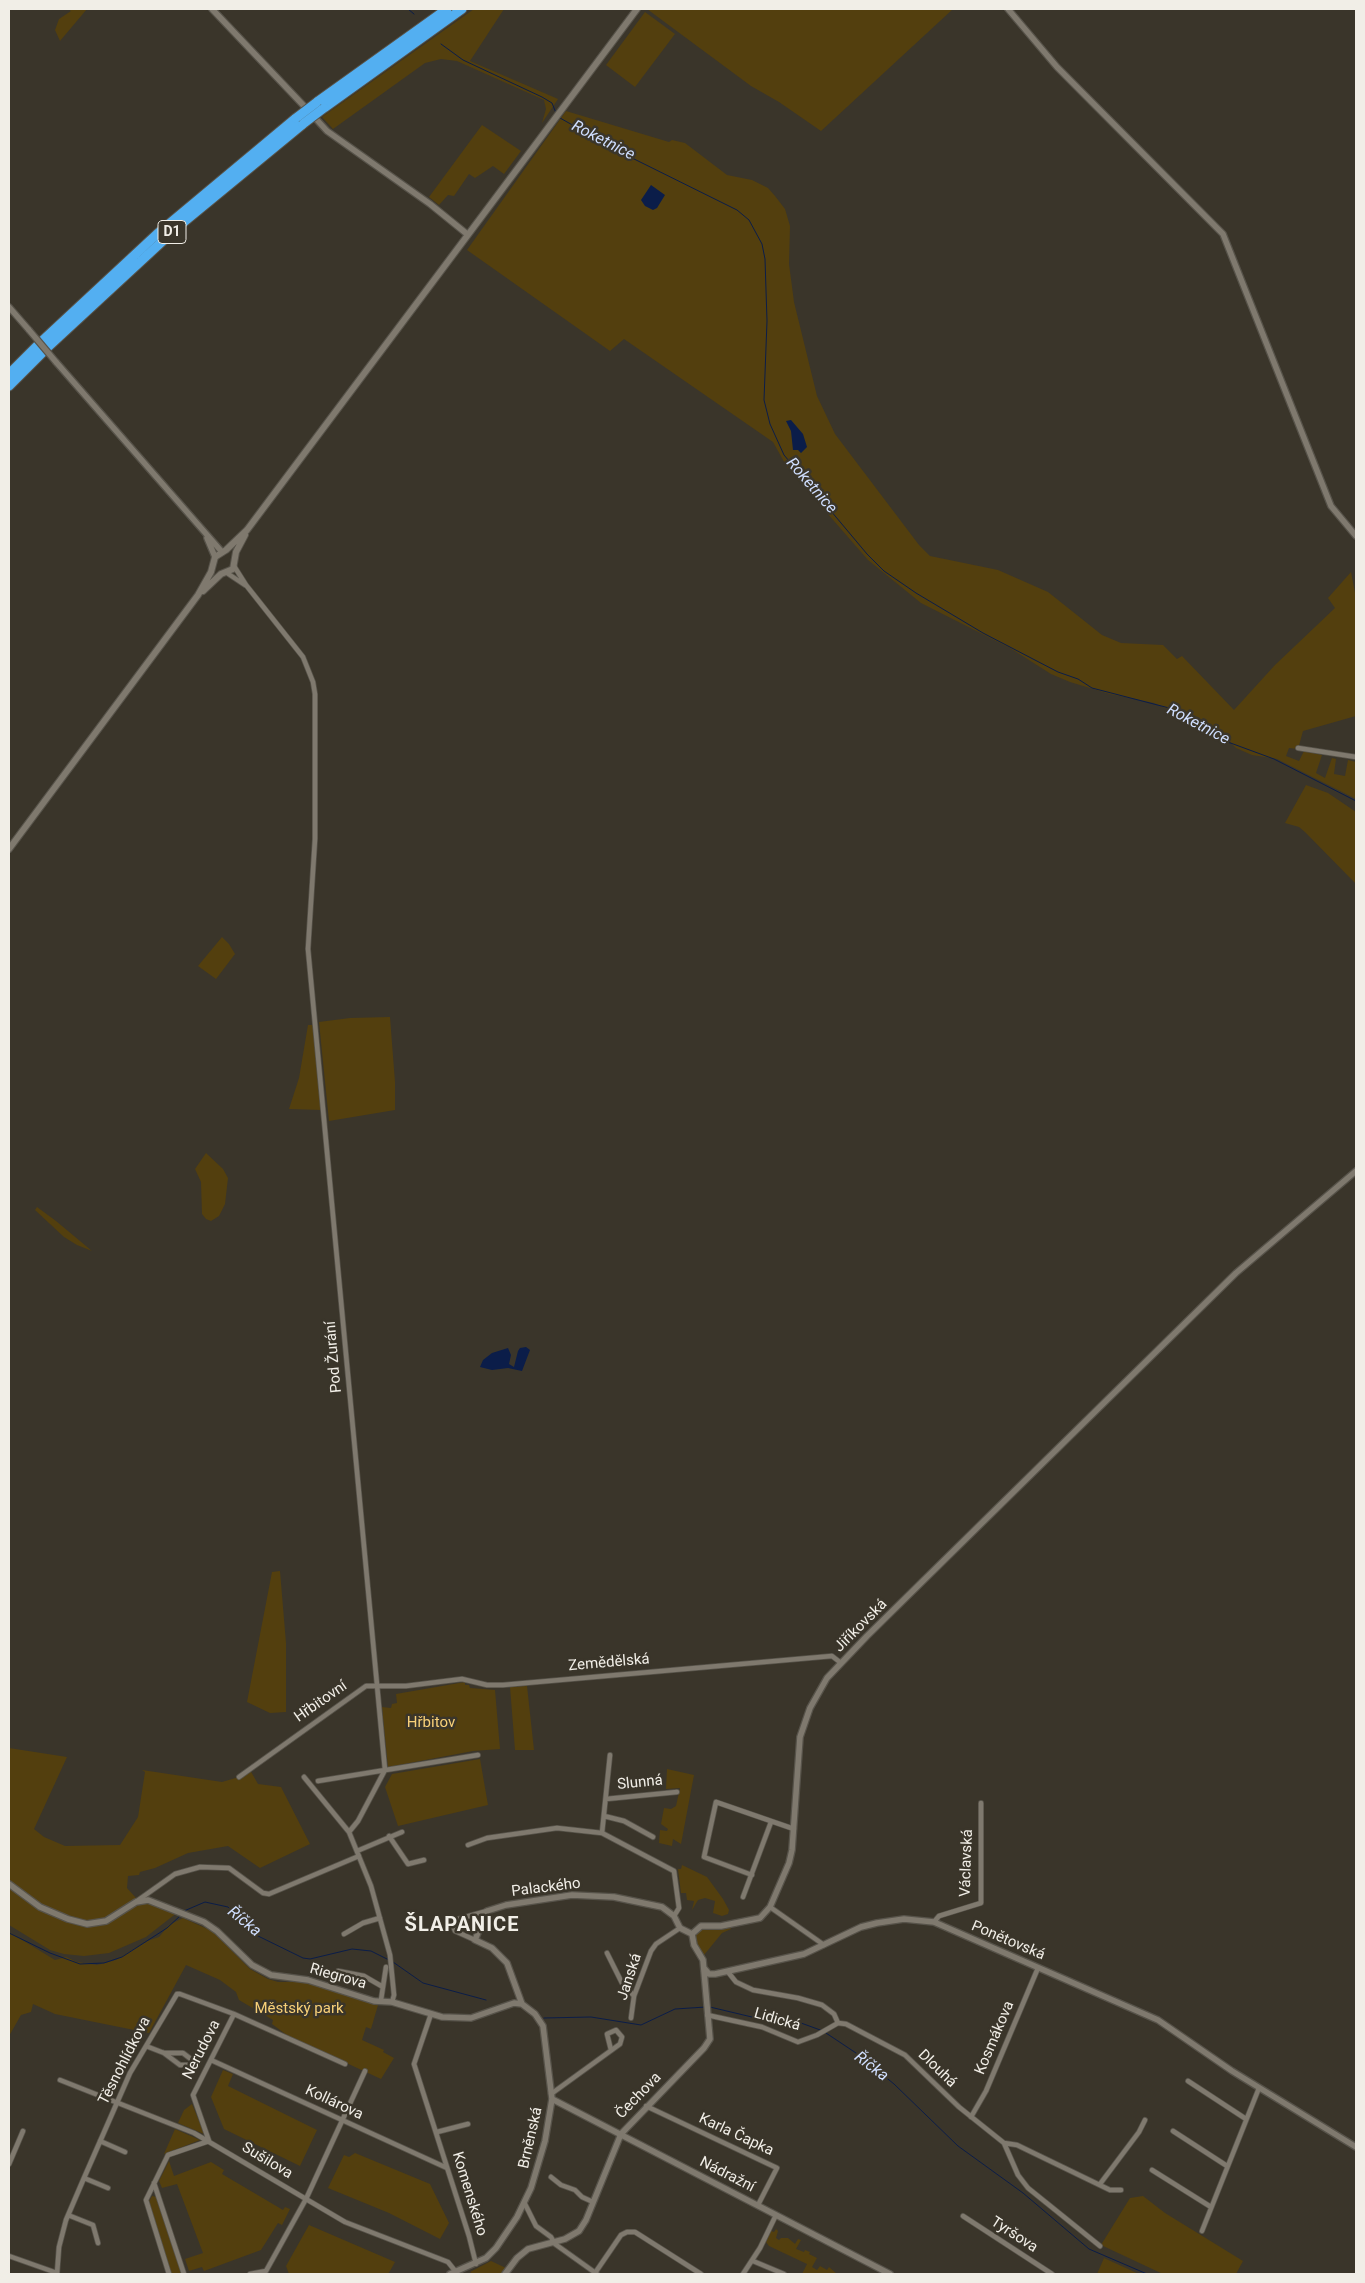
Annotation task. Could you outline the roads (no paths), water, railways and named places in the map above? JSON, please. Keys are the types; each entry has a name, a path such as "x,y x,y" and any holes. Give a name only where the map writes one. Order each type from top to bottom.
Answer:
{"highway":[{"name":"D1","path":"320,105 462,9"},
{"name":"D1","path":"9,374 43,346 157,234 299,121 443,11"},
{"name":"D1","path":"9,386 43,346"}],"main road":[{"path":"9,848 198,595 214,566 215,557 247,530 637,9"},
{"path":"198,595 225,573 234,562 247,530"},
{"path":"223,552 230,554 234,562"},
{"path":"214,566 218,572 225,573"}],"street":[{"path":"212,9 304,106"},
{"path":"1008,9 1057,67 1223,234 1331,506 1356,536"},
{"path":"317,120 327,130 430,204 467,234"},
{"path":"9,307 206,536 223,552"},
{"path":"206,536 215,557"},
{"path":"234,562 246,586"},
{"path":"225,573 246,586"},
{"name":"Pod Žurání","path":"246,586 303,657 313,682 315,694 315,839 308,949 377,1688"},
{"path":"1298,748 1356,757"},
{"name":"Jiříkovská","path":"770,1907 789,1863 794,1829 800,1737 804,1722 827,1678 1236,1272 1356,1170"},
{"name":"Zemědělská","path":"377,1688 462,1678 502,1686 832,1656 841,1663"},
{"name":"Hřbitovní","path":"239,1777 366,1686 377,1688"},
{"path":"349,1832 366,1806 385,1770 377,1688"},
{"path":"318,1781 478,1755"},
{"path":"602,1833 610,1755"},
{"path":"304,1777 349,1832 371,1886 391,1958 392,2002"},
{"name":"Slunná","path":"606,1799 677,1792"},
{"path":"752,1875 704,1857 716,1802 794,1829"},
{"name":"Václavská","path":"934,1922 939,1916 981,1903 981,1803"},
{"path":"604,1816 624,1821 653,1837"},
{"path":"743,1897 771,1822"},
{"path":"468,1845 487,1838 557,1828 602,1833 674,1871 679,1908 674,1916 680,1928 692,1934 701,1926 721,1926 760,1918 770,1907 824,1945"},
{"path":"9,1884 40,1907 68,1919 87,1924 106,1921 136,1902 164,1880 186,1869 200,1866 229,1868 263,1893 269,1894 358,1854 389,1836 402,1832"},
{"path":"389,1836 408,1864 424,1860"},
{"name":"Palackého","path":"487,1911 506,1905 572,1895 614,1897 667,1910 674,1916"},
{"name":"Riegrova","path":"136,1902 148,1900 204,1922 217,1931 252,1964 271,1975 308,1980 374,2001 392,2002 442,2017 471,2018 514,2004 522,2004"},
{"path":"487,1911 475,1940 455,1932 452,1923 456,1920 487,1911"},
{"path":"344,1934 363,1923 380,1918"},
{"name":"Ponětovská","path":"721,1973 804,1954 861,1927 877,1922 904,1919 934,1922 1158,2020 1259,2088 1356,2147"},
{"name":"Janská","path":"631,2018 634,1996 651,1951 656,1944 680,1928"},
{"name":"Čechova","path":"506,2274 517,2258 528,2249 570,2236 579,2230 593,2202 621,2134 704,2048 710,2039 704,1968 700,1954 692,1940 692,1934"},
{"name":"Brněnská","path":"455,2273 476,2264 496,2248 525,2204 544,2141 552,2097 543,2026 535,2014 522,2004 507,1963 492,1948 475,1940"},
{"path":"608,1953 622,1983 634,1996"},
{"path":"381,2000 386,1967"},
{"path":"704,1968 709,1974 721,1973"},
{"name":"Kosmákova","path":"971,2117 986,2092 1038,1968"},
{"path":"338,1971 364,1976 383,1987"},
{"path":"728,1972 736,1982 753,1990 804,1999 830,2009 838,2023"},
{"path":"705,1991 710,1979 721,1973"},
{"name":"Těsnohlídkova","path":"67,2218 117,2102 176,1994 234,2014"},
{"name":"Lidická","path":"707,2013 762,2027 798,2042 817,2035 838,2023"},
{"path":"234,2014 345,2064"},
{"name":"Nerudova","path":"208,2140 193,2101 193,2095 234,2014"},
{"name":"Komenského","path":"431,2014 414,2064 476,2264"},
{"name":"Dlouhá","path":"838,2023 846,2024 905,2056 971,2117 1004,2143 1017,2145 1110,2190 1121,2190"},
{"path":"146,2046 164,2054 180,2065 196,2063"},
{"path":"552,2097 611,2050"},
{"path":"164,2054 182,2053 206,2068"},
{"name":"Kollárova","path":"211,2060 447,2168"},
{"path":"250,2274 267,2273 306,2199 365,2071"},
{"name":"Sušilova","path":"60,2080 208,2140 344,2222 448,2262 455,2273"},
{"path":"1188,2081 1246,2119"},
{"path":"1202,2231 1259,2088"},
{"name":"Nádražní","path":"552,2097 890,2274"},
{"name":"Karla Čapka","path":"646,2106 777,2168 758,2205"},
{"path":"1100,2184 1140,2132 1145,2120"},
{"path":"436,2132 468,2124"},
{"path":"9,2164 10,2156 23,2131"},
{"path":"1173,2132 1227,2166"},
{"path":"169,2274 146,2200 168,2155 208,2140"},
{"path":"100,2141 125,2152"},
{"path":"1004,2143 1018,2174 1028,2188 1100,2246"},
{"path":"1152,2170 1210,2208"},
{"path":"551,2176 561,2186 575,2190 582,2197 593,2202"},
{"path":"84,2178 108,2188"},
{"path":"154,2182 184,2274"},
{"path":"525,2204 536,2226 593,2273 621,2235 627,2232 635,2232 701,2274"},
{"path":"743,2274 753,2261 776,2215"},
{"name":"Tyršova","path":"963,2216 1052,2274"},
{"path":"9,2256 57,2274 60,2247 67,2218 93,2225 98,2243"},
{"path":"753,2261 784,2274"}],"water":[{"path":"651,185 665,195 657,208 653,210 645,206 641,200"},
{"path":"791,420 803,434 807,447 801,453 798,450 793,450 791,431 786,421"},
{"path":"526,1347 530,1350 522,1371 508,1368 492,1370 480,1367 483,1360 492,1353 508,1348 511,1355 509,1364 514,1367 518,1351 520,1348"}],"waterway":[{"name":"Roketnice","path":"408,9 414,14"},
{"name":"Roketnice","path":"441,44 463,60 542,97 552,103 556,113"},
{"name":"Roketnice","path":"560,118 624,154 737,210 749,220 762,244 765,259 767,321 764,400 770,424 784,455 867,554 884,571 916,593 983,633 1058,672 1078,679 1092,688 1173,709 1198,722 1217,738 1274,759 1356,801"},
{"name":"Říčka","path":"184,1911 205,1902 228,1907 256,1935 303,1958 310,1959 352,1949 371,1951 389,1960"},
{"name":"Říčka","path":"9,1933 50,1953 80,1964 104,1963 122,1957 167,1928 180,1916"},
{"name":"Říčka","path":"393,1962 423,1983 486,2000"},
{"name":"Říčka","path":"544,2018 591,2017 641,2025 675,2009 706,2007"},
{"name":"Říčka","path":"710,2007 756,2018 790,2019 823,2031"},
{"name":"Říčka","path":"826,2033 856,2053 894,2084 958,2146 1023,2193 1089,2249 1147,2274"}],"district":[{"name":"ŠLAPANICE","path":"462,1926"}],"park label":[{"name":"Hřbitov","path":"431,1723"},
{"name":"Městský park","path":"299,2009"}]}
